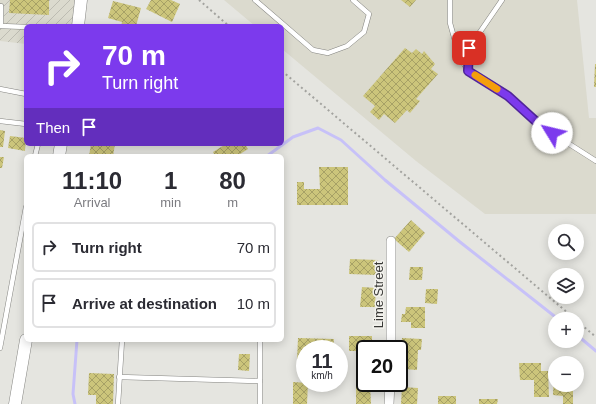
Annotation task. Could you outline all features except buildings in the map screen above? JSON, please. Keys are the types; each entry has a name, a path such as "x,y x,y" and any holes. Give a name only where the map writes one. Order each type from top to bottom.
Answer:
{"street":[{"path":"78,24 81,0"},
{"name":"Lime Street","path":"390,340 391,241"},
{"path":"15,404 26,342"},
{"path":"389,404 390,392"}],"lane":[{"path":"255,0 283,24"},
{"path":"284,25 313,50 328,53 347,46 364,32 369,14 353,0"},
{"path":"450,0 450,23 459,55 468,71 508,96 541,126 596,161"},
{"path":"468,71 469,48 502,0"},
{"path":"2,6 1,26 24,27"},
{"path":"0,89 24,94"},
{"path":"0,121 24,124"},
{"path":"0,348 24,218"},
{"path":"118,404 122,342"},
{"path":"260,342 260,404"},
{"path":"119,377 260,381"}],"path":[{"path":"198,0 227,24"},
{"path":"284,73 567,312"},
{"path":"584,327 596,337"}],"shaded area":[{"path":"0,0 75,0 72,24 24,24 24,44 0,41"},
{"path":"224,0 577,0 589,118 596,118 596,214 485,214 416,161 284,51 284,24 253,24"}],"waterway":[{"path":"284,144 293,137 318,128 341,140 385,180 460,242 549,312"},
{"path":"270,154 281,146"},
{"path":"584,341 596,351"},
{"path":"75,404 73,394 77,342"}],"slow traffic":[{"path":"475,75 497,89"}],"route":[{"path":"469,48 468,71 508,96 541,126 552,133"}]}
